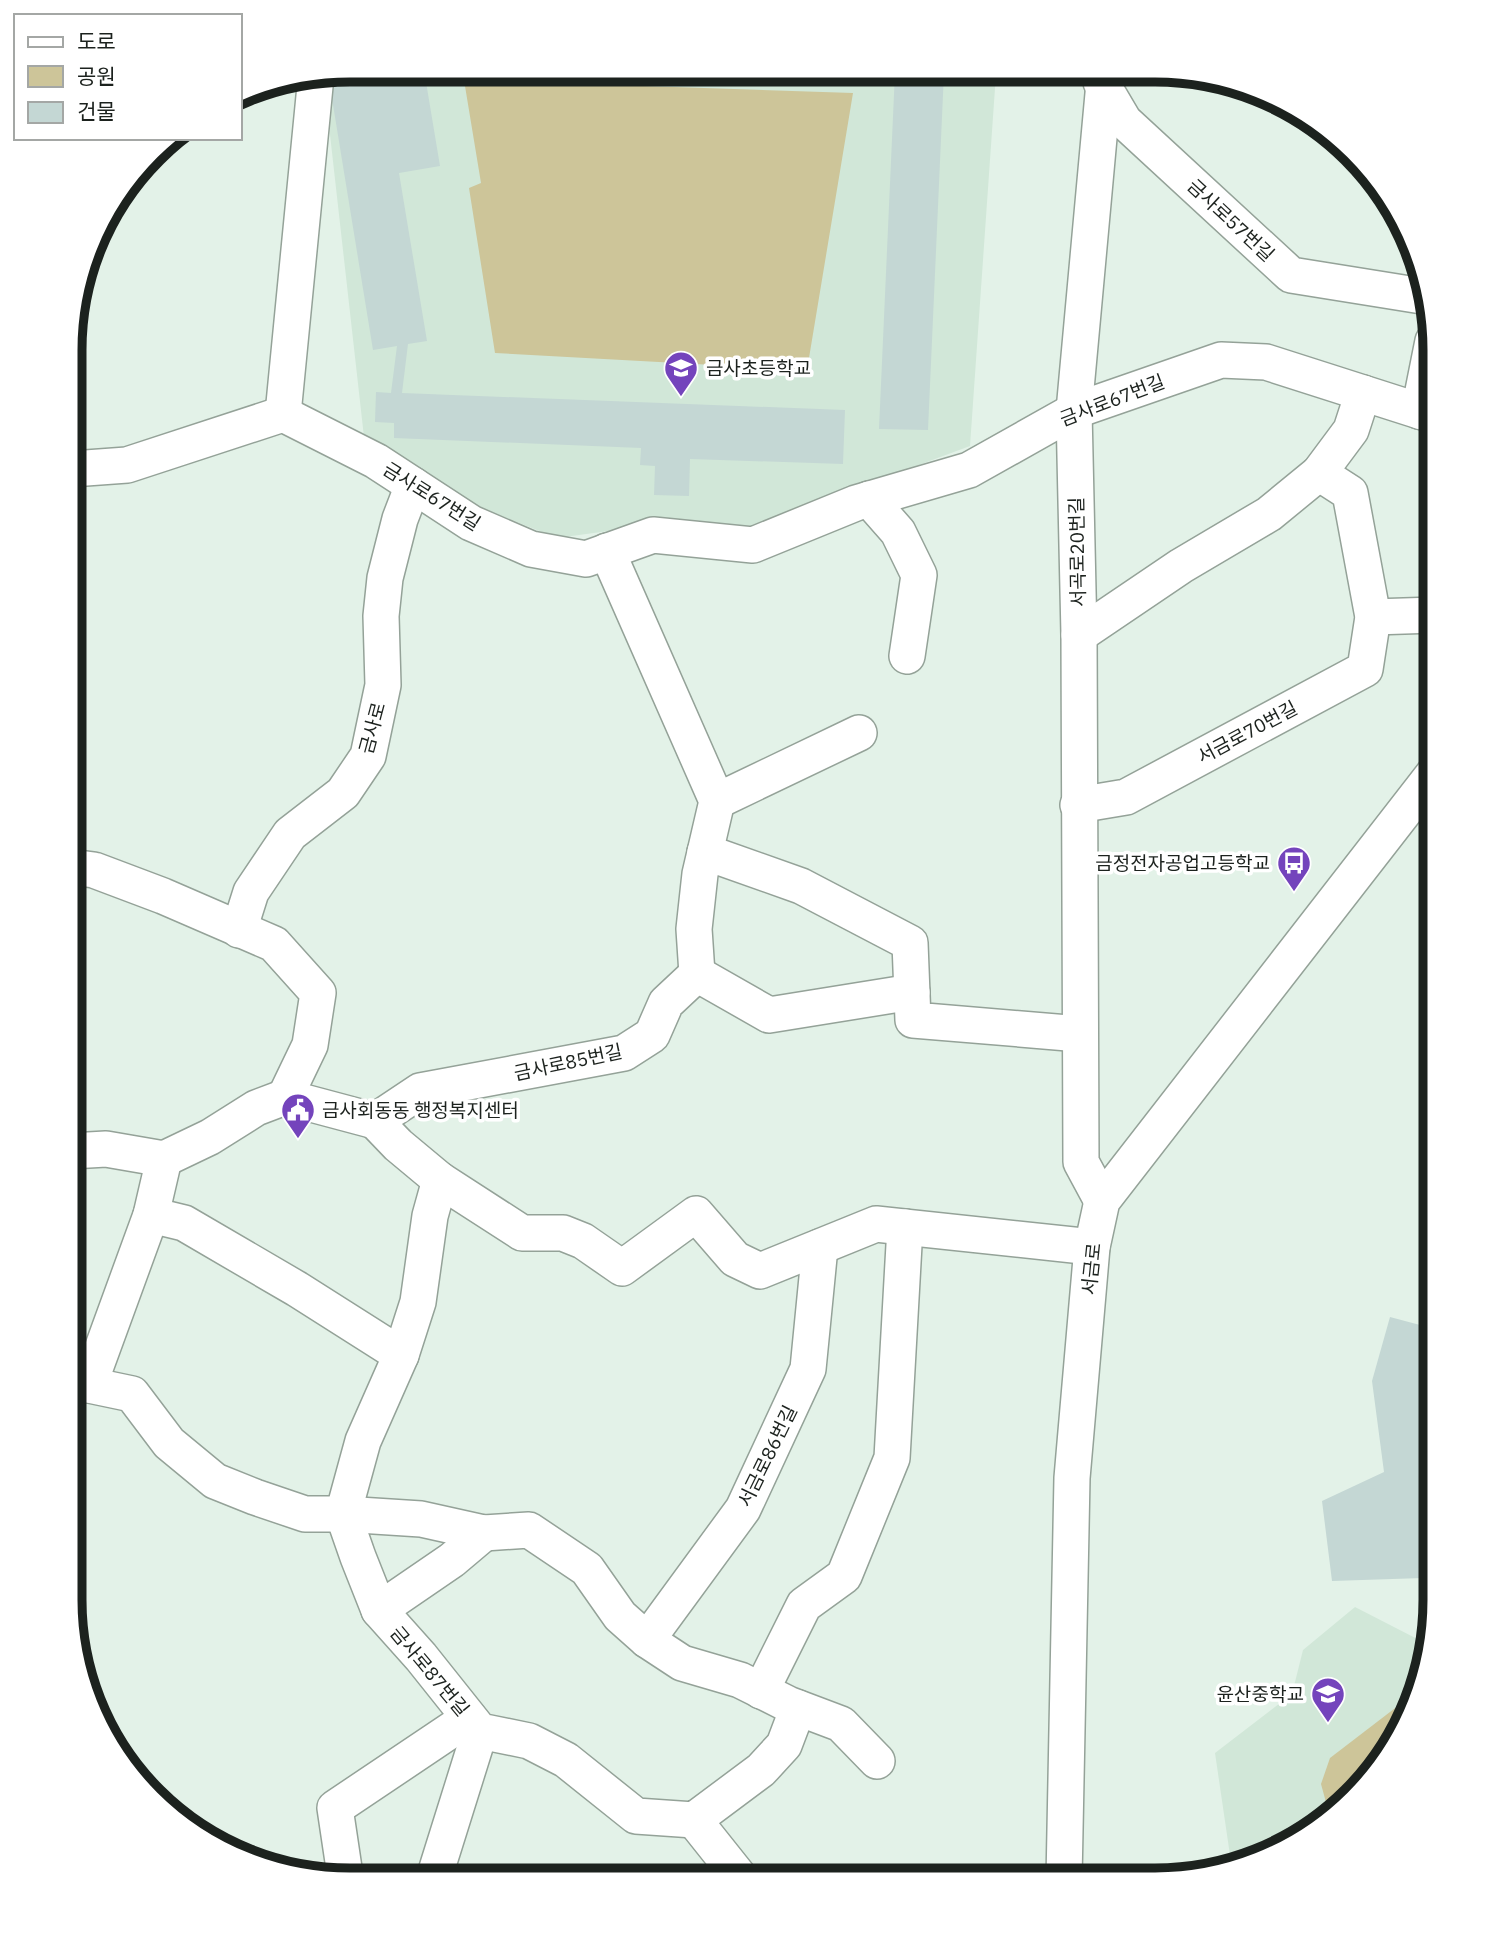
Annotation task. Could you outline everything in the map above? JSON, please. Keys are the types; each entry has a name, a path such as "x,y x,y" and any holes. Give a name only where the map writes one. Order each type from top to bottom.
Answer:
{"street":[{"name":"서곡로20번길","path":"1097,82 1073,411 1079,635 1081,1161 1102,1201"},
{"name":"금사로57번길","path":"1101,82 1124,121 1291,275 1417,295"},
{"path":"82,468 127,465 283,414 315,85"},
{"name":"금사로67번길","path":"283,414 376,461 471,523 531,549 586,559 653,535 753,545 869,499 969,470 1073,411 1221,360 1266,362 1423,412"},
{"path":"1079,635 1181,566 1269,514 1319,473 1351,430 1363,393"},
{"name":"서금로70번길","path":"1079,805 1126,797 1365,669 1373,617 1350,493 1319,473"},
{"name":"금사로","path":"239,930 251,892 290,834 343,793 368,756 383,685 381,616 385,578 412,485"},
{"path":"869,499 898,532 919,575 907,656"},
{"path":"607,551 716,801 700,874 694,929 697,974 769,1015 912,1006 1080,1034"},
{"path":"1373,617 1423,615"},
{"path":"716,801 859,733"},
{"name":"서금로","path":"1064,1868 1072,1478 1092,1247 1102,1201 1423,787"},
{"path":"705,852 800,886 910,943 912,1006"},
{"path":"82,868 94,870 163,897 274,944 318,993 310,1045 285,1097"},
{"name":"금사로85번길","path":"375,1121 420,1091 624,1053 652,1035 666,1003 697,974"},
{"path":"82,1150 106,1149 164,1159 211,1138 256,1108 285,1097 375,1121 398,1145 440,1180 522,1233 563,1233 583,1241 622,1268 695,1213 736,1259 760,1271 876,1224 1092,1247"},
{"path":"82,1376 150,1215 164,1159"},
{"path":"343,1514 363,1441 401,1355 418,1303 430,1216 440,1180"},
{"path":"150,1215 184,1223 297,1289 401,1355"},
{"path":"761,1691 804,1605 844,1576 892,1458 905,1227"},
{"name":"서금로86번길","path":"647,1640 743,1509 808,1369 820,1247"},
{"path":"82,1382 132,1394 169,1443 215,1481 305,1514 421,1519 484,1533 529,1530 587,1569 620,1616 647,1640 682,1662 740,1680 798,1708 841,1724 877,1760"},
{"name":"금사로87번길","path":"343,1514 379,1610 421,1657 474,1724 529,1741 566,1760 635,1816 694,1820"},
{"path":"379,1610 452,1560 484,1533"},
{"path":"732,1868 694,1820 761,1770 784,1745 798,1708"},
{"path":"345,1868 335,1808 474,1724"},
{"path":"437,1868 474,1724"}],"shaded area":[{"name":"금사초등학교","path":"350,82 995,82 970,446 746,529 623,529 557,538 484,509 364,437 326,99 327,84"},
{"name":"윤산중학교","path":"1355,1607 1419,1640 1409,1686 1395,1718 1378,1749 1356,1776 1304,1823 1273,1840 1230,1857 1215,1753 1292,1694 1303,1650"}],"green space":[{"path":"464,82 853,93 807,370 495,353 469,188 481,183"},
{"path":"1401,1703 1378,1749 1356,1776 1327,1805 1321,1784 1330,1758"}],"building":[{"path":"426,82 440,166 399,173 427,341 408,344 402,393 845,410 843,464 690,459 689,496 654,495 655,466 640,465 641,448 394,438 394,423 375,422 376,392 391,393 397,346 373,350 330,83"},
{"path":"895,82 944,82 928,430 879,429"},
{"path":"1390,1317 1423,1326 1423,1578 1332,1581 1322,1501 1384,1472 1372,1381"}],"place":[{"name":"금사초등학교","path":"681,398"},
{"name":"금정전자공업고등학교","path":"1294,893"},
{"name":"금사회동동 행정복지센터","path":"298,1140"},
{"name":"윤산중학교","path":"1328,1724"}]}
